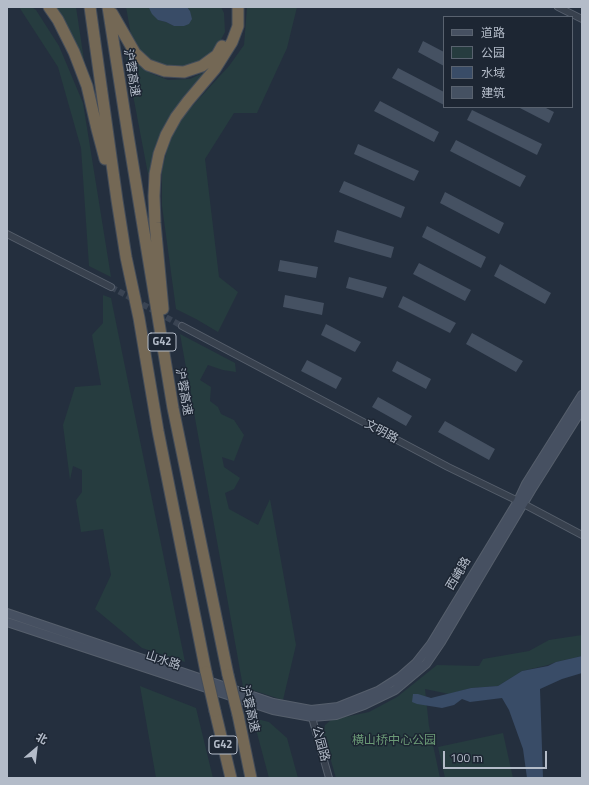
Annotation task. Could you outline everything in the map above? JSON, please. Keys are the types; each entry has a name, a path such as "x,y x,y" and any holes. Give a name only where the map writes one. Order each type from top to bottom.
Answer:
{"highway":[{"path":"49,7 58,20 74,52 87,86 97,129 117,200"},
{"name":"G42","path":"90,7 126,257 139,318 158,431 206,672 231,778"},
{"path":"108,7 135,53 148,65 165,71 184,72 202,66 216,55 226,39 231,25 231,7"},
{"name":"沪蓉高速","path":"108,7 172,408 228,675 252,778"},
{"path":"172,408 155,223 154,196 159,154 166,135 176,117 215,68 232,42 238,26 238,7"}],"street":[{"path":"558,7 582,19"},
{"path":"7,234 111,287"},
{"name":"文明路","path":"182,326 448,467 582,535"},
{"name":"西崦路","path":"521,503 526,484 582,395"},
{"name":"西崦路","path":"311,714 336,715 364,705 395,690 426,664 441,642 521,503 533,487 582,409"},
{"name":"山水路","path":"7,613 273,703 311,714"},
{"name":"山水路","path":"7,622 274,710 311,714"},
{"name":"公园路","path":"311,714 329,778"}],"green space":[{"path":"19,7 32,7 36,10 59,46 83,103 111,277 89,266 81,148 58,67"},
{"path":"54,7 76,7 84,60 81,61"},
{"path":"126,7 154,7 149,8 158,20 174,26 184,26 190,11 187,7 221,7 224,13 225,32 215,51 200,62 183,67 163,65 145,58 131,35"},
{"path":"247,7 297,7 287,48 257,113 234,113 205,159 219,277 238,292 218,332 176,309 162,206 162,170 169,142 175,128 185,114 229,66 244,45"},
{"path":"128,56 150,73 168,80 190,79 207,71 170,115 156,144 151,173 148,174 126,58"},
{"path":"103,295 111,298 185,662 142,648 95,609 111,575 103,529 81,532 76,500 82,492 82,470 73,466 70,480 63,425 75,387 101,385 92,335 103,323"},
{"path":"180,334 235,363 236,372 223,370 208,365 200,380 211,387 210,401 218,407 221,414 234,420 244,435 234,461 222,457 224,467 240,478 234,489 225,493 229,509 258,525 270,499 296,645 283,700 243,687"},
{"name":"横山桥中心公园","path":"582,635 582,656 522,671 498,686 471,688 449,694 425,689 429,726 440,778 336,778 323,733 325,725 331,720 369,712 397,697 437,665 479,666 483,659 529,651 549,640"},
{"path":"140,686 196,708 213,778 156,778"},
{"path":"253,718 269,722 287,738 298,778 269,778"},
{"path":"503,733 513,778 445,778 438,747"}],"water":[{"path":"187,7 190,11 192,19 189,24 184,26 174,26 158,20 149,8"},
{"path":"582,656 582,673 562,679 540,689 543,778 527,778 523,749 509,710 502,698 470,702 462,699 454,705 442,708 412,702 413,694 431,698 471,688 498,686 522,671 548,666 556,662"}],"building":[{"path":"423,41 443,51 443,65 418,52"},
{"path":"398,68 443,91 443,104 392,78"},
{"path":"380,101 439,132 434,142 374,111"},
{"path":"520,108 546,108 554,112 549,123"},
{"path":"472,110 542,144 537,155 467,120"},
{"path":"456,140 526,176 520,187 450,151"},
{"path":"358,144 419,171 414,181 354,154"},
{"path":"344,181 405,207 401,218 339,192"},
{"path":"445,192 504,223 499,234 440,203"},
{"path":"427,226 486,257 481,268 422,237"},
{"path":"337,230 394,247 391,258 334,242"},
{"path":"280,260 318,267 316,278 278,271"},
{"path":"419,263 471,290 465,301 413,274"},
{"path":"500,264 551,293 545,304 494,276"},
{"path":"349,277 387,287 383,298 346,288"},
{"path":"285,295 324,303 322,315 283,307"},
{"path":"403,296 456,323 450,333 398,307"},
{"path":"326,324 361,342 355,352 321,335"},
{"path":"472,333 523,361 516,372 466,344"},
{"path":"307,360 342,378 336,389 301,371"},
{"path":"397,361 431,379 426,389 392,371"},
{"path":"378,397 412,416 406,426 372,407"},
{"path":"445,421 495,449 489,460 438,432"}],"tunnel":[{"path":"111,287 182,326"}]}
